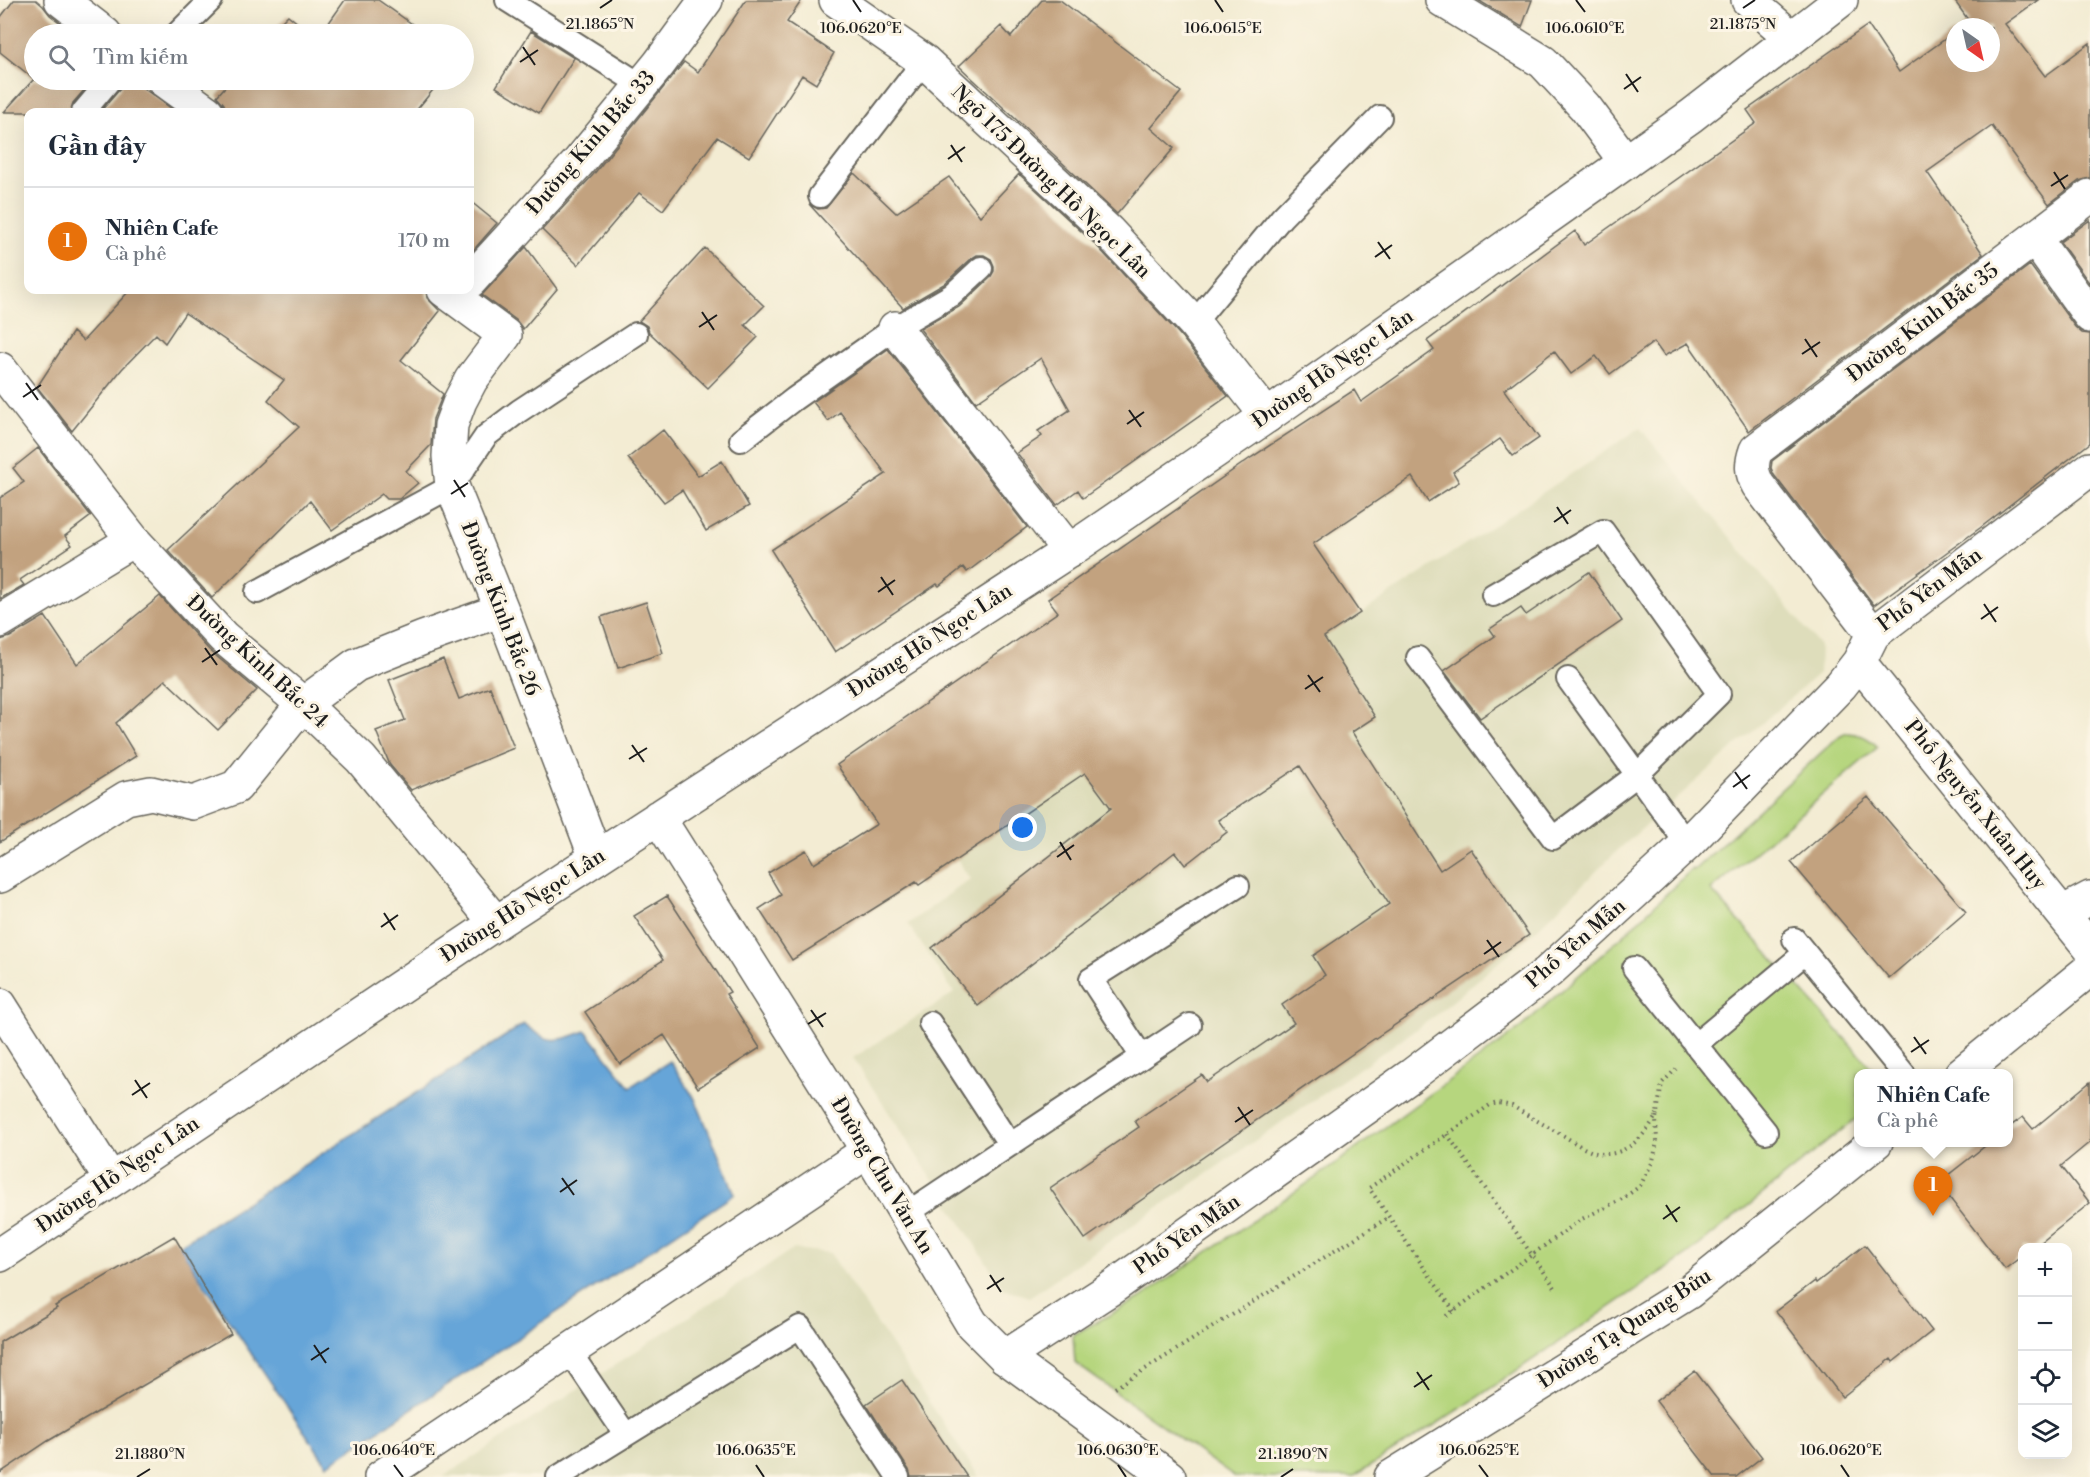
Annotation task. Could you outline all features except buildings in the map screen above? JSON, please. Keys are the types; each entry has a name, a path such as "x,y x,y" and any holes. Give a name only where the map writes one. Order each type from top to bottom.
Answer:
{"street":[{"path":"62,0 92,24"},
{"name":"Đường Kinh Bắc 33","path":"474,271 578,163 660,64 706,0"},
{"name":"Ngõ 175 Đường Hồ Ngọc Lân","path":"836,0 924,61 1108,231 1194,323 1267,416"},
{"path":"1442,0 1543,62 1585,107 1626,162"},
{"path":"1748,0 1791,37"},
{"name":"Đường Hồ Ngọc Lân","path":"0,1255 496,923 1069,551 1267,416 1691,116 1841,0"},
{"path":"177,90 202,108"},
{"name":"Đường Kinh Bắc 35","path":"1756,450 2090,196"},
{"path":"2035,238 2090,316"},
{"name":"Đường Kinh Bắc 26","path":"462,294 505,335 471,380 451,425 449,456 452,486 502,609 596,858"},
{"path":"895,328 1069,551"},
{"name":"Đường Kinh Bắc 24","path":"0,369 133,540 223,637 303,704 361,759 496,923"},
{"name":"Phố Nguyễn Xuân Huy","path":"1756,450 1752,462 1752,473 1758,484 1866,648 2076,906 2090,948"},
{"name":"Phố Yên Mẫn","path":"1005,1357 1110,1289 1413,1075 1548,972 1687,844 1841,686 1866,648 2090,469"},
{"path":"0,621 133,540"},
{"path":"0,876 126,798 152,793 192,803 236,787 303,704 356,665 502,609"},
{"name":"Đường Chu Văn An","path":"658,817 868,1150 972,1324 1005,1357 1169,1477"},
{"path":"1967,1069 2090,969"},
{"path":"0,1005 111,1180"},
{"name":"Đường Tạ Quang Bửu","path":"1391,1477 1689,1292 1871,1147"},
{"path":"381,1477 868,1150"}],"lane":[{"path":"187,24 211,0"},
{"path":"507,0 641,85"},
{"path":"820,196 924,61"},
{"path":"86,108 102,90"},
{"path":"1194,323 1282,217 1380,117"},
{"path":"741,440 794,399 895,328 952,295 981,268"},
{"path":"257,592 452,486 486,436 519,411 636,334"},
{"path":"1418,658 1553,838 1637,775 1719,694 1603,531 1493,595"},
{"path":"1569,679 1687,844"},
{"path":"1142,1057 1091,979 1238,886"},
{"path":"1698,1048 1799,946 1900,1069"},
{"path":"1634,968 1766,1132"},
{"path":"930,1023 1011,1145"},
{"path":"906,1214 1190,1025"},
{"path":"558,1477 800,1327 898,1477"},
{"path":"569,1351 626,1435"}],"path":[{"path":"1446,1316 1582,1219 1641,1186 1653,1161 1657,1142 1657,1114 1662,1083 1698,1048"},
{"path":"1454,1311 1369,1188 1498,1102 1512,1106 1589,1151 1607,1155 1618,1153 1633,1144 1645,1133 1657,1114"},
{"path":"1447,1134 1556,1289"},
{"path":"1115,1388 1389,1217"}],"shaded area":[{"path":"1640,428 1820,646 1819,673 1618,850 1534,932 1435,1016 1029,1297 1004,1289 853,1058 954,993 908,924 970,879 957,859 1105,761 1309,595 1333,632"},
{"path":"793,1249 830,1253 979,1477 443,1477"}],"green space":[{"path":"1846,733 1856,734 1878,747 1711,890 1872,1069 1854,1069 1854,1120 1687,1255 1463,1407 1353,1477 1234,1477 1075,1363 1073,1335 1140,1298 1331,1167 1519,1029 1837,738"}],"water":[{"path":"524,1024 540,1036 553,1039 567,1038 586,1031 630,1087 670,1061 695,1099 735,1194 327,1465 178,1246"}],"place":[{"name":"Nhiên Cafe","path":"1933,1216"}]}
